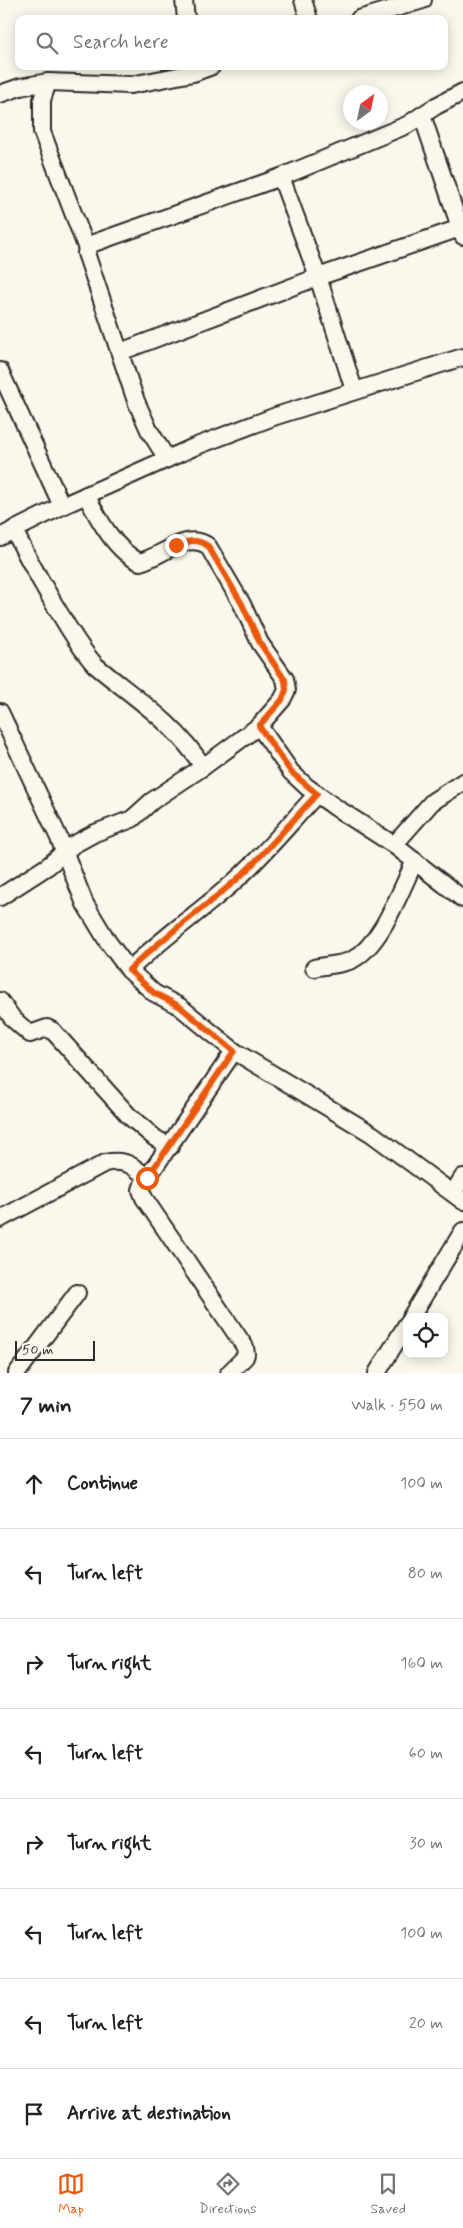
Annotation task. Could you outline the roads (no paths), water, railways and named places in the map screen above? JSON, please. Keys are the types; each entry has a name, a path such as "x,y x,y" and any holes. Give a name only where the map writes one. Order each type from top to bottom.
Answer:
{"street":[{"path":"184,0 186,15"},
{"path":"303,0 308,15"},
{"path":"372,15 423,0"},
{"path":"0,94 20,87 48,82 131,85 192,70"},
{"path":"48,82 42,100 42,132 87,249 88,259 142,416 167,459"},
{"path":"87,249 91,244 98,241 281,177 407,125 463,92"},
{"path":"120,352 318,277 462,232 422,115"},
{"path":"281,177 318,277 354,390"},
{"path":"0,537 14,528 167,459 276,416 463,357"},
{"path":"0,371 62,506"},
{"path":"0,897 33,877 73,845 94,833 132,819 152,801 259,726 282,700 286,690 285,680 260,643 242,604 208,546 201,541 194,540 176,545 140,562 115,540 96,515 86,495"},
{"path":"14,528 40,579 86,655 94,665 159,715 182,738 203,767"},
{"path":"0,712 65,853 85,904 108,942 129,970 154,993 179,1006 234,1051 372,1134 458,1197 463,1177"},
{"path":"259,726 291,772 317,794 394,845 463,899"},
{"path":"394,845 432,802 463,782"},
{"path":"129,970 152,948 257,860 317,794"},
{"path":"314,968 349,961 362,954 373,942 415,861"},
{"path":"0,1001 14,1019 30,1034 47,1028 52,1031 129,1116 155,1138 170,1147"},
{"path":"229,1373 245,1357 245,1347 144,1198 142,1188 234,1051"},
{"path":"0,1219 105,1163 122,1161 128,1163 147,1178"},
{"path":"413,1313 463,1230"},
{"path":"17,1373 77,1293"},
{"path":"377,1373 403,1331"}]}
